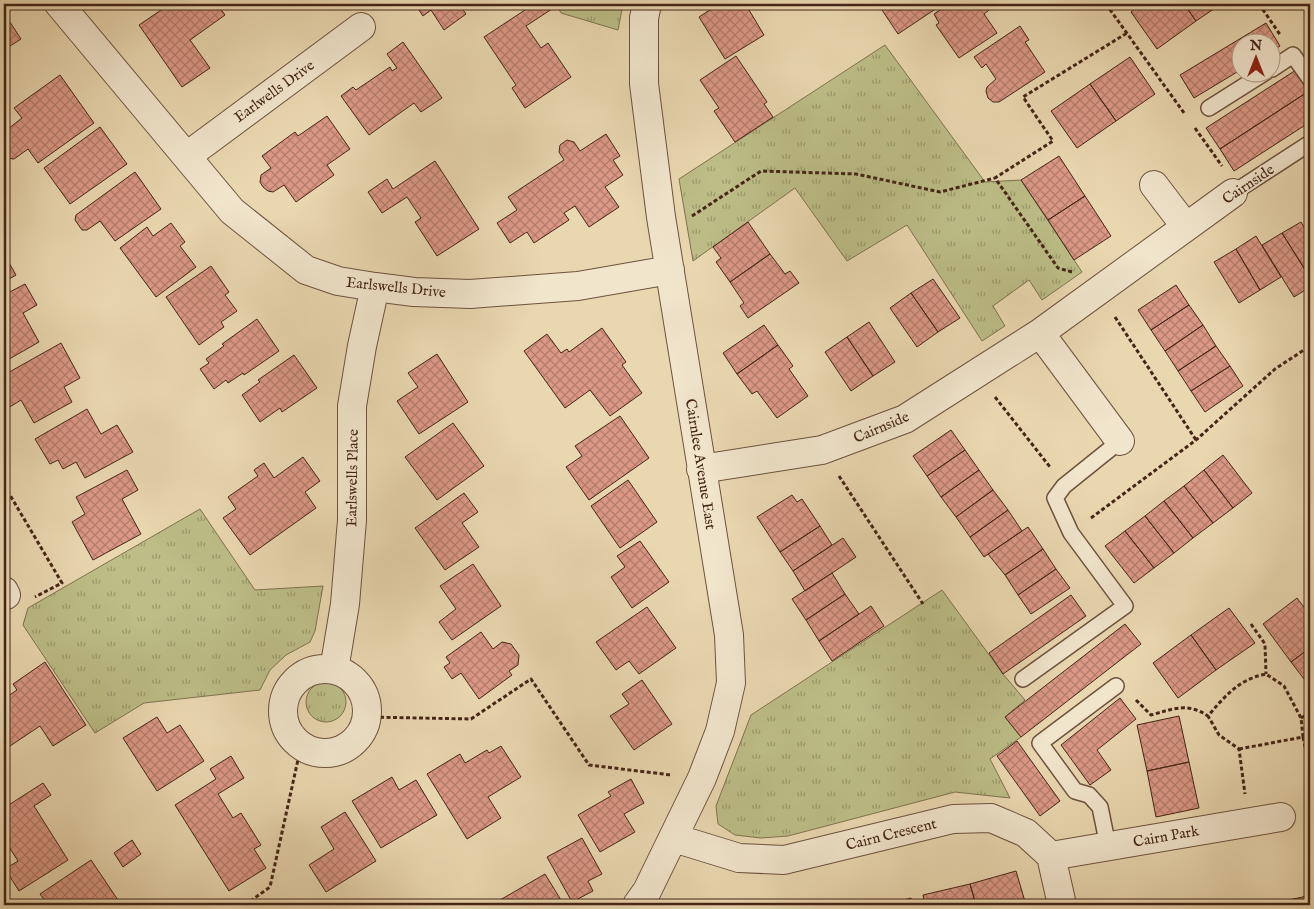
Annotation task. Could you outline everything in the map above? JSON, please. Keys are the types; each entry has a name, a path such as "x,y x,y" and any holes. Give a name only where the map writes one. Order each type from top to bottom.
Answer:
{"street":[{"name":"Earlswells Drive","path":"59,4 232,211 306,270 338,281 374,287 414,292 470,294 578,286 670,270"},
{"name":"Cairnlee Avenue East","path":"637,905 647,891 702,778 720,731 731,683 729,635 664,234 644,84 644,18 647,4"},
{"name":"Earlwells Drive","path":"186,156 361,27"},
{"path":"1154,185 1186,227"},
{"name":"Cairnside","path":"702,469 822,450 905,419 1040,333 1236,192"},
{"name":"Earlswells Place","path":"334,670 344,604 352,520 352,406 374,287"},
{"path":"1040,333 1120,441"},
{"path":"319,669 334,670 348,676 360,687 366,701 367,717 362,732 352,744 340,750 327,753 313,751 301,746 291,736 285,724 283,710 286,696 294,683 305,674 319,669"},
{"name":"Cairn Park","path":"1051,856 1281,816"},
{"name":"Cairn Crescent","path":"674,838 739,858 784,860 953,819 991,818 1026,833 1051,856"},
{"path":"1051,856 1062,905"}],"lane":[{"path":"1282,62 1293,55 1310,79"},
{"path":"1209,108 1250,82"},
{"name":"Cairnside","path":"1236,192 1310,142"},
{"path":"1023,679 1125,606 1071,532 1055,498 1064,486 1120,441"},
{"path":"1108,846 1100,807 1089,796 1075,791 1040,743 1116,686"}],"path":[{"path":"1106,4 1188,119"},
{"path":"1259,4 1293,55"},
{"path":"664,234 761,171 856,174 940,192 995,178 1053,140 1022,97 1127,32"},
{"path":"1194,127 1236,192"},
{"path":"995,178 1058,268 1079,274 1097,291 1196,440"},
{"path":"977,374 1090,519 1196,440 1275,369 1310,346"},
{"path":"822,450 923,604"},
{"path":"4,485 62,583 14,608 5,593"},
{"path":"1251,624 1265,644 1266,674"},
{"path":"1208,716 1230,691 1254,676 1266,674 1284,686 1301,718 1310,771"},
{"path":"367,717 471,719 530,679 589,765 702,778"},
{"path":"1116,686 1132,696 1151,715 1183,707 1198,710 1208,716 1219,735 1239,749 1303,737"},
{"path":"1301,718 1310,713"},
{"path":"245,905 270,887 301,746"},
{"path":"1239,749 1248,822"}],"green space":[{"path":"556,4 623,4 618,30 561,13"},
{"path":"885,45 985,182 1021,180 1082,272 1042,300 1029,280 993,306 1005,326 982,341 907,225 847,261 795,188 693,261 679,179"},
{"path":"200,509 255,590 323,586 315,631 310,642 286,655 270,670 260,690 144,703 95,733 23,625 28,608"},
{"path":"942,590 1003,674 1025,700 1005,717 1021,737 990,759 1010,798 955,792 788,836 761,838 735,835 718,824 716,806 751,715"},
{"path":"326,682 340,688 346,702 340,716 326,722 312,716 306,702 312,688"}],"building":[{"path":"165,4 217,4 225,15 190,40 210,68 182,87 139,25 167,6"},
{"path":"415,4 459,4 466,14 444,30 431,10 423,16"},
{"path":"521,4 552,4 555,7 526,26 541,48 548,43 571,77 525,108 512,88 516,85 484,37 525,10"},
{"path":"719,4 748,4 746,5 764,35 725,59 699,17"},
{"path":"878,4 943,4 898,34"},
{"path":"949,4 984,4 989,10 984,14 997,33 959,58 936,25 939,23 934,14"},
{"path":"1142,4 1184,4 1196,21 1157,49 1131,12"},
{"path":"1184,4 1221,4 1196,21"},
{"path":"4,13 21,39 4,50"},
{"path":"1266,23 1271,32 1251,32"},
{"path":"1020,26 1029,40 1025,42 1045,72 999,102 993,102 988,98 986,91 987,87 996,79 986,64 982,68 974,57"},
{"path":"403,42 442,98 421,112 414,103 369,135 341,96 353,87 356,90 390,67 392,71 397,68 387,54"},
{"path":"1232,44 1232,75 1194,98 1180,75"},
{"path":"736,56 767,102 764,104 773,117 735,142 714,111 719,108 700,80"},
{"path":"1130,57 1155,94 1116,121 1090,84"},
{"path":"1296,70 1309,91 1220,149 1206,128 1277,82 1282,82 1282,79"},
{"path":"60,75 94,123 38,163 28,149 14,159 6,158 4,156 4,132 22,118 14,108"},
{"path":"1090,84 1116,121 1077,148 1051,111"},
{"path":"1309,91 1310,122 1234,171 1220,149"},
{"path":"327,116 350,149 327,165 334,175 296,202 284,185 273,192 263,187 260,182 261,175 271,168 262,156 295,132 298,136"},
{"path":"100,127 127,164 70,204 44,168"},
{"path":"606,134 620,156 613,160 623,175 605,187 619,207 589,227 575,206 564,213 569,220 534,243 527,232 510,243 497,223 517,210 508,197 564,160 559,152 560,145 567,140 574,142 580,151"},
{"path":"1059,156 1085,196 1048,220 1021,180"},
{"path":"435,161 479,229 437,256 415,222 421,218 407,197 382,213 368,192 387,179 393,189"},
{"path":"135,172 161,209 115,241 100,221 87,230 82,230 75,220 76,215"},
{"path":"1085,196 1111,236 1074,260 1048,220"},
{"path":"748,222 770,254 730,282 716,262 721,258 713,247"},
{"path":"1301,222 1310,237 1310,273 1308,274 1282,233"},
{"path":"171,223 185,242 180,246 196,267 156,297 120,248 147,227 153,236"},
{"path":"1282,233 1310,278 1310,287 1294,297 1262,245"},
{"path":"1256,236 1281,277 1260,290 1236,249"},
{"path":"1236,249 1260,290 1239,303 1214,262"},
{"path":"4,254 16,275 4,282"},
{"path":"770,254 785,274 790,271 799,283 748,318 740,306 744,303 730,282"},
{"path":"211,266 229,292 225,295 237,311 221,322 224,327 199,345 166,297"},
{"path":"933,279 960,318 938,332 911,293"},
{"path":"25,284 37,305 23,313 39,342 4,362 4,295"},
{"path":"1176,285 1189,305 1151,330 1138,310"},
{"path":"911,293 938,332 917,347 890,308"},
{"path":"1189,305 1203,325 1165,351 1151,330"},
{"path":"257,319 279,351 244,375 243,373 228,383 226,380 214,389 200,369 209,363 206,359 224,346 222,344"},
{"path":"869,322 895,362 873,376 847,337"},
{"path":"764,325 778,345 737,374 723,353"},
{"path":"1203,325 1216,346 1178,371 1165,351"},
{"path":"602,328 626,362 622,365 642,393 610,416 590,390 565,408 524,351 547,334 561,353 567,349 569,352"},
{"path":"847,337 873,376 851,391 825,352"},
{"path":"61,343 80,378 64,387 72,402 34,423 21,400 8,408 4,401 4,375"},
{"path":"778,345 793,366 789,369 808,396 777,418 757,391 752,394 737,374"},
{"path":"1216,346 1230,366 1191,391 1178,371"},
{"path":"437,354 468,402 419,434 397,401 418,387 408,373"},
{"path":"294,355 317,388 282,412 280,408 260,422 242,395 260,382 258,380"},
{"path":"1230,366 1243,386 1205,412 1191,391"},
{"path":"87,409 101,434 117,425 133,452 85,478 76,462 63,469 58,460 50,464 35,439"},
{"path":"620,416 649,458 589,500 566,467 582,456 575,446"},
{"path":"453,423 484,466 437,500 405,457"},
{"path":"951,430 965,450 927,476 913,456"},
{"path":"965,450 979,470 941,497 927,476"},
{"path":"1223,455 1252,493 1233,508 1204,470"},
{"path":"303,457 320,481 305,492 316,508 250,555 223,518 236,509 228,497 258,476 254,470 264,463 274,478"},
{"path":"127,470 138,490 122,499 141,534 93,560 72,522 85,514 76,497"},
{"path":"979,470 993,490 956,517 941,497"},
{"path":"1204,470 1233,508 1213,523 1184,486"},
{"path":"628,480 657,522 620,548 591,506"},
{"path":"1184,486 1213,523 1193,538 1164,501"},
{"path":"993,490 1008,510 970,537 956,517"},
{"path":"464,493 478,512 462,523 479,547 445,570 415,528"},
{"path":"792,495 797,502 802,499 820,526 780,552 757,517"},
{"path":"1164,501 1193,538 1174,553 1145,516"},
{"path":"1008,510 1022,531 984,557 970,537"},
{"path":"1145,516 1174,553 1154,568 1125,531"},
{"path":"820,526 832,545 793,571 780,552"},
{"path":"1028,527 1043,549 1005,575 988,554"},
{"path":"1125,531 1154,568 1134,583 1105,546"},
{"path":"843,538 856,557 805,591 793,571"},
{"path":"640,541 669,582 632,608 611,577 625,567 617,556"},
{"path":"1043,549 1056,569 1018,595 1005,575"},
{"path":"473,564 501,606 452,640 439,622 456,609 440,586"},
{"path":"1056,569 1070,588 1031,614 1018,595"},
{"path":"832,573 845,594 806,620 792,599"},
{"path":"845,594 859,614 819,641 806,620"},
{"path":"1071,595 1086,616 1003,674 989,653"},
{"path":"1297,598 1310,615 1310,648 1291,662 1263,624"},
{"path":"871,606 884,626 832,661 819,641"},
{"path":"647,607 676,648 639,674 629,661 616,670 596,642"},
{"path":"1229,608 1255,643 1216,670 1191,635"},
{"path":"1125,624 1141,644 1021,737 1005,717"},
{"path":"481,632 493,649 502,642 511,644 519,655 518,665 509,671 512,675 479,699 461,673 452,679 444,667 450,663 446,657"},
{"path":"1191,635 1216,670 1178,698 1153,663"},
{"path":"1310,648 1310,687 1291,662"},
{"path":"45,662 86,725 53,746 40,726 4,750 4,699 17,690 13,684"},
{"path":"642,680 672,724 634,750 610,716 629,704 622,694"},
{"path":"1120,698 1136,719 1097,750 1111,770 1090,785 1061,745"},
{"path":"1179,716 1189,762 1147,771 1137,725"},
{"path":"157,717 167,733 180,725 204,761 157,791 123,738"},
{"path":"1017,741 1060,801 1040,816 997,756"},
{"path":"501,746 521,777 488,797 501,818 467,839 427,774 460,754 465,763 487,750 489,753"},
{"path":"231,756 244,778 218,794 233,818 241,813 261,845 254,849 266,868 229,891 175,805 216,779 210,769"},
{"path":"1189,762 1199,808 1156,817 1147,771"},
{"path":"392,777 399,790 416,780 437,815 381,848 352,801"},
{"path":"631,779 644,803 624,814 635,832 600,852 578,815 611,796 608,792"},
{"path":"43,783 51,795 34,806 68,860 19,891 5,869 18,861 4,839 4,825 10,821 4,808"},
{"path":"345,812 376,861 326,892 309,865 334,849 321,827"},
{"path":"582,838 602,874 588,881 593,891 572,902 547,857"},
{"path":"132,840 141,854 123,867 114,853"},
{"path":"91,860 120,903 118,905 48,905 40,894"},
{"path":"1016,871 1026,905 976,905 970,884"},
{"path":"545,874 564,905 503,905 500,900"},
{"path":"970,884 976,905 925,905 923,895"},
{"path":"1307,896 1309,905 1266,905"},
{"path":"911,898 913,905 885,905"}]}
